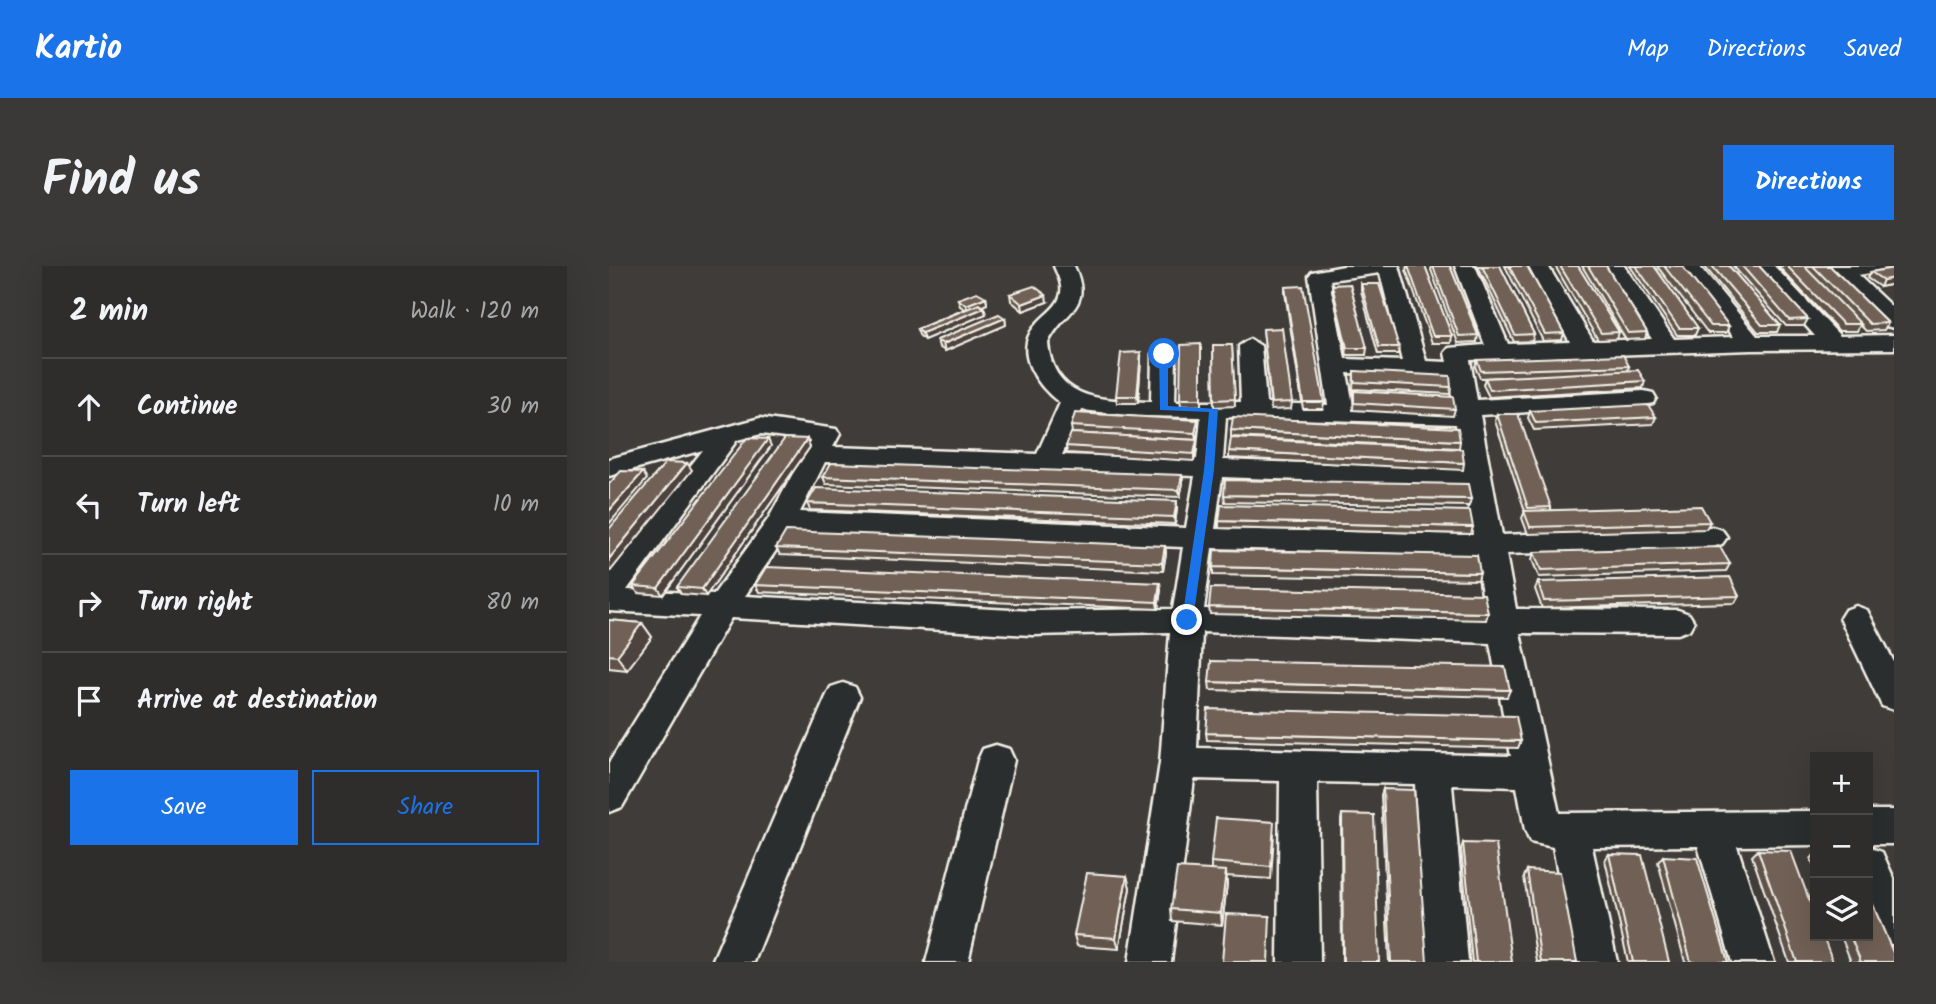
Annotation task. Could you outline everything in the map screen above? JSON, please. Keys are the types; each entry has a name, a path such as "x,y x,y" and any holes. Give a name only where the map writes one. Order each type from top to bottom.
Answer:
{"street":[{"path":"1064,266 1072,295 1068,307 1040,332 1034,343 1034,354 1049,379 1074,401 1163,408 1469,413 1644,398"},
{"path":"1342,413 1319,276 1386,266 1416,368"},
{"path":"1465,266 1499,351"},
{"path":"1538,266 1586,350"},
{"path":"1614,266 1668,346"},
{"path":"1688,266 1751,343"},
{"path":"1763,266 1834,343"},
{"path":"1840,269 1883,266"},
{"path":"1840,269 1894,321"},
{"path":"1810,828 1544,830 1488,545 1469,413 1457,353 1751,343 1894,342"},
{"path":"1249,346 1254,410"},
{"path":"1163,408 1164,354"},
{"path":"1333,366 1461,369"},
{"path":"1045,464 1074,401"},
{"path":"1150,962 1178,763 1187,629 1209,470 1213,409"},
{"path":"609,468 760,426 827,434 781,521 723,605 609,796"},
{"path":"609,592 728,435"},
{"path":"815,454 1477,478"},
{"path":"781,521 1200,538 1488,545 1712,537"},
{"path":"609,600 1187,629 1506,635 1678,622"},
{"path":"1856,618 1894,696"},
{"path":"733,962 843,697"},
{"path":"947,962 996,760"},
{"path":"1178,763 1533,772"},
{"path":"1298,766 1299,962"},
{"path":"1432,769 1447,962"},
{"path":"1873,827 1894,827"},
{"path":"1712,829 1753,962"},
{"path":"1569,830 1597,962"},
{"path":"1873,877 1894,925"}],"building":[{"path":"1408,266 1425,266 1452,336 1433,336"},
{"path":"1433,266 1450,266 1478,335 1459,336"},
{"path":"1482,266 1500,266 1534,334 1515,335"},
{"path":"1509,266 1527,266 1564,333 1545,334"},
{"path":"1560,266 1578,266 1619,332 1601,333"},
{"path":"1588,266 1606,266 1647,332 1628,333"},
{"path":"1636,266 1654,266 1698,328 1679,328"},
{"path":"1664,266 1682,266 1729,326 1711,326"},
{"path":"1712,266 1729,266 1780,325 1762,325"},
{"path":"1742,266 1759,266 1808,319 1789,320"},
{"path":"1787,266 1804,266 1861,324 1843,324"},
{"path":"1813,266 1830,266 1888,323 1870,324"},
{"path":"1894,268 1894,278 1883,280 1871,272"},
{"path":"1350,284 1367,348 1347,348 1332,285"},
{"path":"1361,284 1379,284 1399,347 1379,347"},
{"path":"1034,286 1046,295 1022,304 1010,294"},
{"path":"1303,286 1324,402 1303,402 1285,287"},
{"path":"977,292 986,297 966,305 958,299"},
{"path":"979,304 984,308 922,333 917,329"},
{"path":"999,314 1005,318 943,344 937,340"},
{"path":"1282,328 1292,402 1271,403 1263,329"},
{"path":"1201,344 1201,399 1180,399 1181,345"},
{"path":"1213,345 1232,345 1235,399 1214,400"},
{"path":"1141,352 1137,396 1116,396 1121,353"},
{"path":"1623,355 1629,366 1481,371 1477,360"},
{"path":"1638,370 1645,381 1490,390 1485,378"},
{"path":"1354,371 1450,376 1451,387 1354,382"},
{"path":"1354,391 1453,397 1455,409 1354,403"},
{"path":"1648,405 1656,417 1536,423 1530,411"},
{"path":"1075,413 1198,420 1195,433 1071,426"},
{"path":"1497,414 1518,414 1551,507 1528,508"},
{"path":"1233,417 1458,428 1460,441 1231,430"},
{"path":"1071,433 1197,440 1194,454 1066,446"},
{"path":"747,438 768,439 658,588 633,586"},
{"path":"785,438 807,439 702,589 677,587"},
{"path":"1231,438 1462,449 1464,463 1229,451"},
{"path":"666,462 687,463 609,559 609,529"},
{"path":"831,463 1182,475 1179,490 823,477"},
{"path":"621,471 643,472 609,511 609,484"},
{"path":"1225,480 1468,484 1471,499 1224,495"},
{"path":"816,488 1177,501 1174,517 807,503"},
{"path":"1221,505 1470,511 1473,527 1219,521"},
{"path":"1701,506 1710,522 1530,527 1524,511"},
{"path":"786,531 1165,546 1162,563 776,548"},
{"path":"1720,547 1730,564 1541,570 1534,552"},
{"path":"1214,550 1477,555 1480,573 1213,567"},
{"path":"766,567 1160,583 1157,602 755,585"},
{"path":"1730,577 1739,596 1544,601 1538,582"},
{"path":"1211,588 1484,594 1488,613 1209,607"},
{"path":"609,620 642,623 617,656 609,655"},
{"path":"1211,661 1505,667 1510,690 1209,682"},
{"path":"1208,709 1516,716 1521,741 1206,733"},
{"path":"1383,789 1414,790 1427,962 1391,962"},
{"path":"1342,814 1374,815 1379,962 1343,962"},
{"path":"1216,818 1274,822 1271,867 1211,862"},
{"path":"1463,843 1496,844 1512,962 1476,962"},
{"path":"1758,850 1791,851 1810,902 1810,941 1825,941 1833,962 1797,962"},
{"path":"1609,854 1642,855 1669,962 1633,962"},
{"path":"1663,856 1697,858 1728,962 1691,962"},
{"path":"1177,868 1226,871 1221,913 1171,909"},
{"path":"1527,870 1560,872 1577,962 1541,962"},
{"path":"1087,873 1127,876 1116,938 1074,935"},
{"path":"1873,905 1894,955 1894,962 1861,962 1852,941 1873,941"},
{"path":"1226,914 1270,916 1268,962 1222,962"}],"route":[{"path":"1164,354 1163,408 1213,409 1209,470 1187,620"}]}
